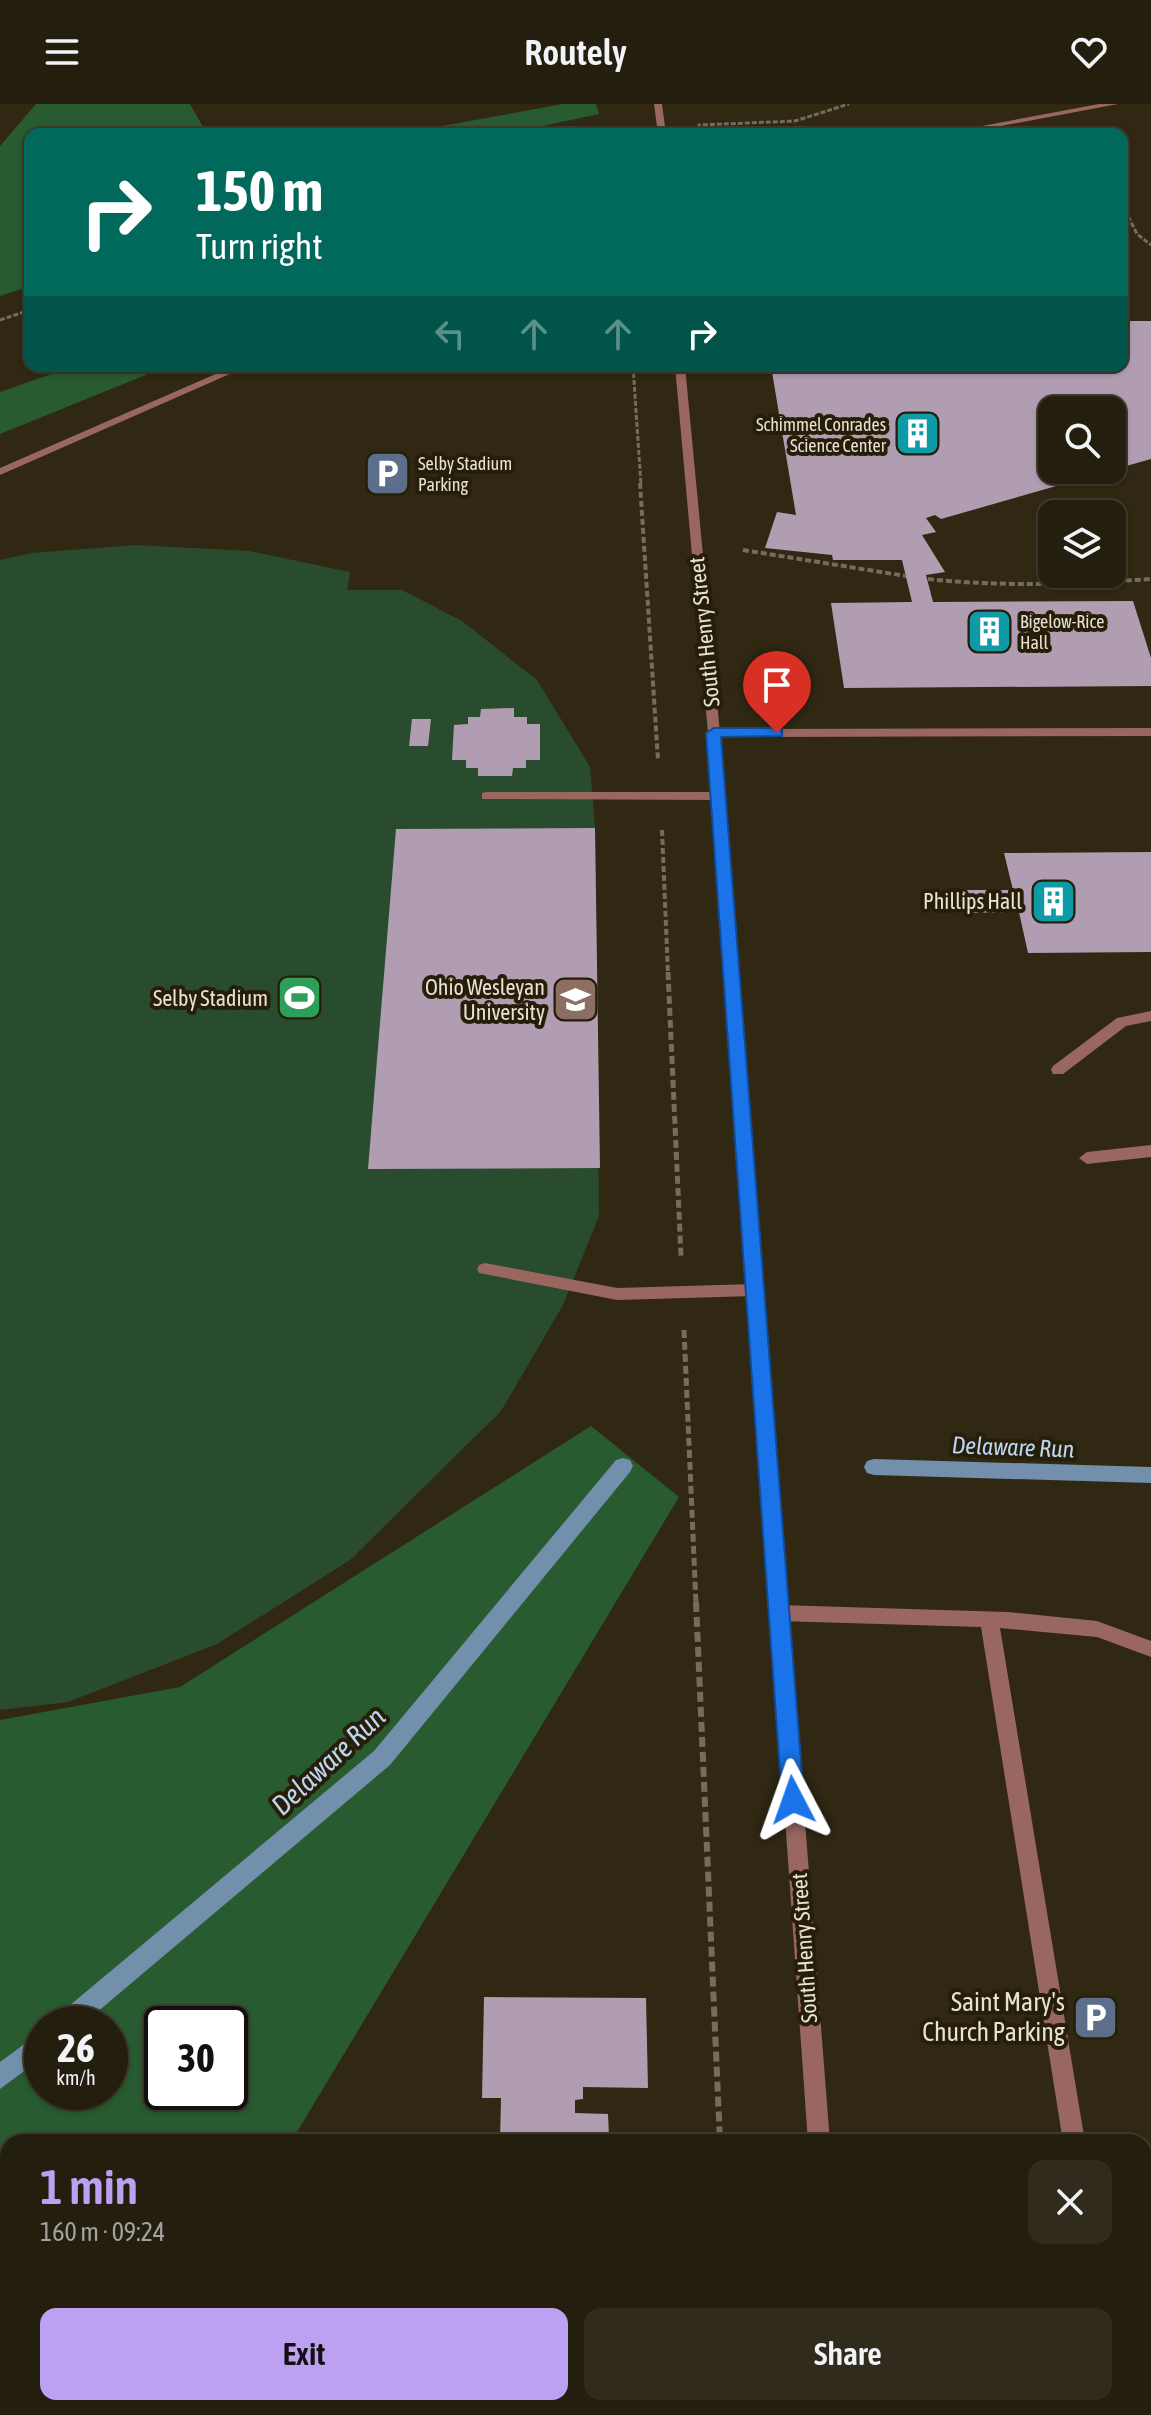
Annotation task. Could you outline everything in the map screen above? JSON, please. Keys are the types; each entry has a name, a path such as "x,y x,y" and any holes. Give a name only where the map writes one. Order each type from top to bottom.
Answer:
{"street":[{"path":"658,104 661,128"},
{"path":"977,128 1114,104"},
{"path":"0,472 229,372"},
{"name":"South Henry Street","path":"681,372 714,733 818,2134"},
{"path":"714,733 1151,732"},
{"path":"487,796 718,796"},
{"path":"1058,1070 1122,1022 1151,1016"},
{"path":"1087,1158 1151,1151"},
{"path":"485,1269 617,1294 754,1290"},
{"path":"779,1613 989,1619 1097,1629 1151,1649"},
{"path":"989,1619 1073,2134"}],"path":[{"path":"700,128 699,125 746,126 799,118 849,104"},
{"path":"1128,216 1137,234 1151,245"},
{"path":"0,320 24,312"},
{"path":"743,550 906,576"},
{"path":"928,579 973,584 1150,581"}],"green space":[{"path":"36,104 190,104 204,128 24,128 24,288 0,296 0,146"},
{"path":"563,104 596,104 599,114 534,128 431,128"},
{"path":"57,372 153,372 0,434 0,392"},
{"name":"Selby Stadium","path":"135,545 249,551 350,572 347,590 402,590 462,621 537,680 590,767 595,828 599,1216 563,1305 501,1411 350,1560 217,1644 68,1702 0,1710 0,560 32,553"},
{"path":"591,1426 679,1497 296,2134 0,2134 0,1720 180,1687"}],"building":[{"name":"Schimmel Conrades Science Center","path":"1128,321 1151,321 1151,459 1126,466 1126,396 1038,396 1038,484 1064,484 941,519 935,515 926,518 936,532 922,535 945,572 926,575 933,602 1133,601 1151,658 1151,686 844,688 831,603 912,602 902,560 833,560 832,555 765,548 777,512 796,515 772,372 1128,372"},
{"path":"514,708 514,717 527,717 527,724 540,724 540,760 526,760 526,768 513,768 512,776 478,776 478,768 466,768 466,760 452,760 454,725 468,724 468,717 480,717 481,709"},
{"path":"412,719 431,719 428,746 409,746"},
{"path":"595,828 600,1168 368,1169 396,829"},
{"name":"Phillips Hall","path":"1151,852 1151,952 1028,953 1019,912 958,913 953,890 1013,890 1004,853"},
{"path":"484,1997 646,1998 648,2088 583,2087 583,2099 575,2100 575,2113 608,2114 609,2134 500,2134 501,2098 482,2098"}],"waterway":[{"name":"Delaware Run","path":"86,2006 382,1758 623,1466"},
{"name":"Delaware Run","path":"874,1467 1151,1475"},
{"name":"Delaware Run","path":"0,2077 24,2058"}],"place":[{"name":"Schimmel Conrades Science Center","path":"917,434"},
{"name":"Selby Stadium Parking","path":"387,473"},
{"name":"Bigelow-Rice Hall","path":"989,631"},
{"name":"Phillips Hall","path":"1053,901"},
{"name":"Selby Stadium","path":"299,998"},
{"name":"Ohio Wesleyan University","path":"576,1000"},
{"name":"Saint Mary's Church Parking","path":"1096,2017"}],"route":[{"path":"777,733 714,733 793,1800"}]}
